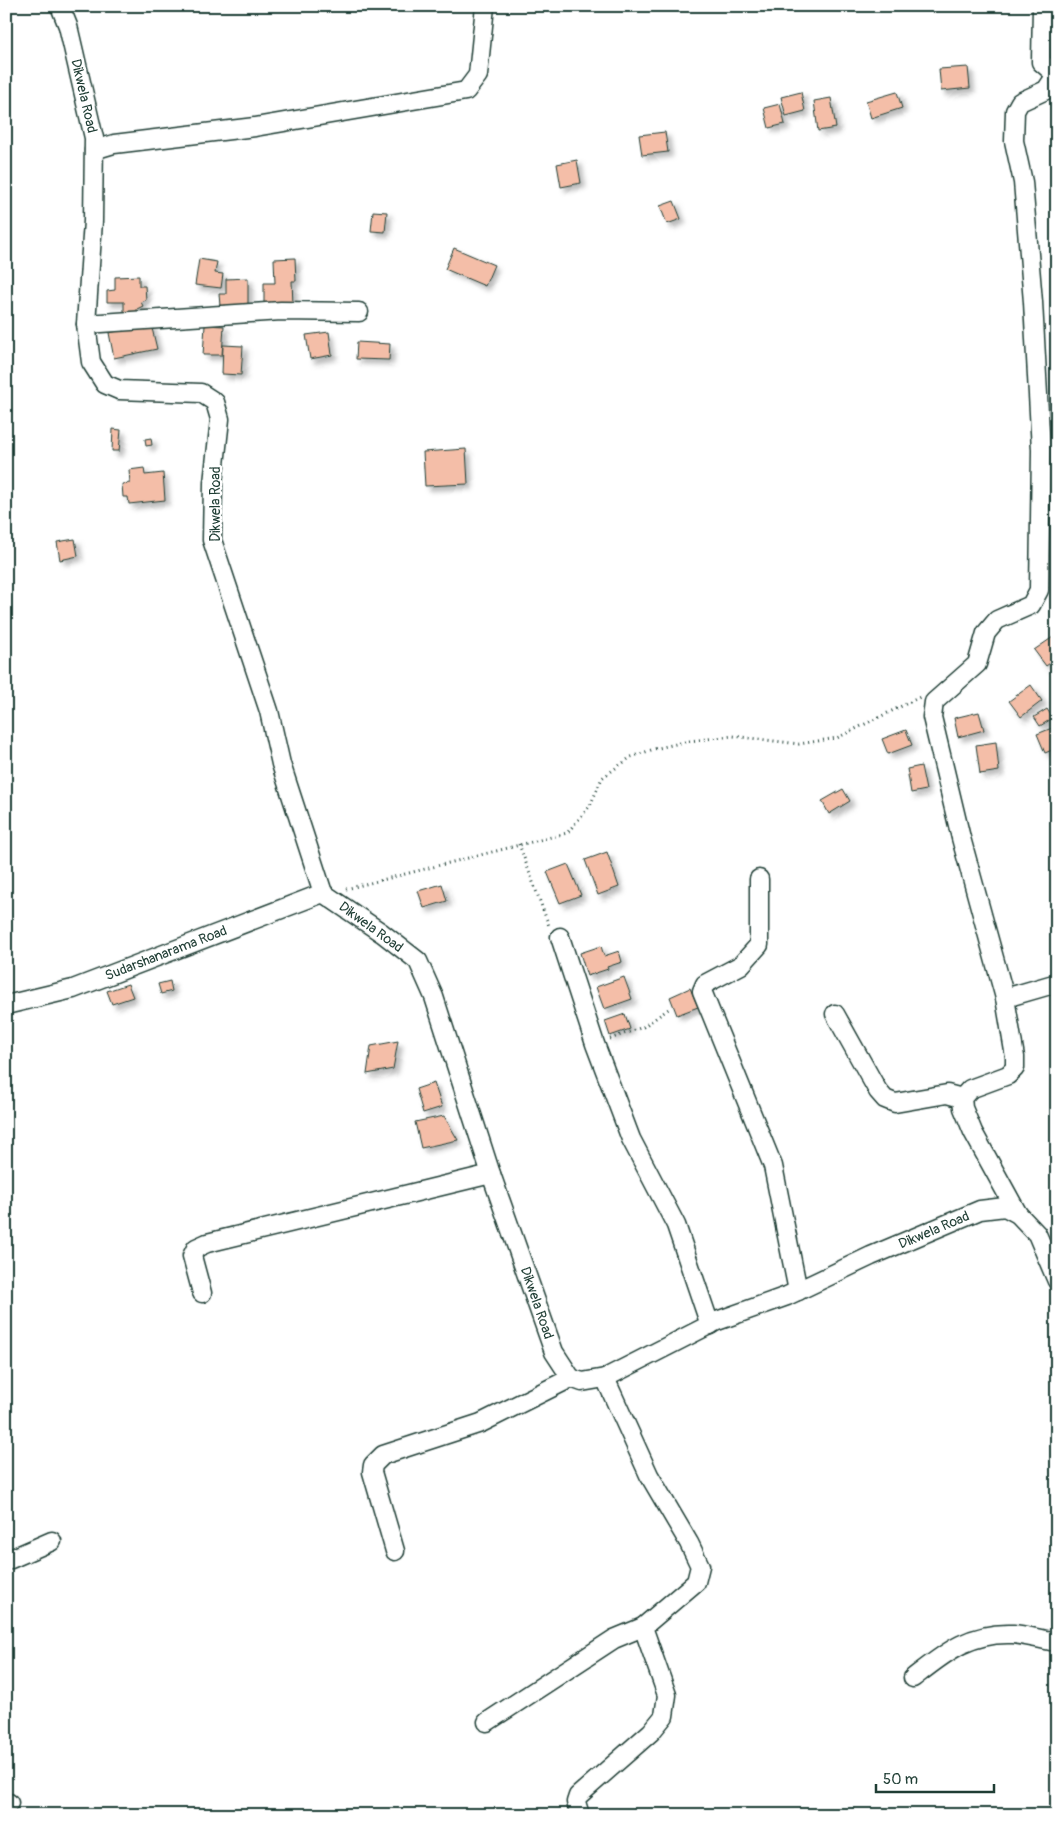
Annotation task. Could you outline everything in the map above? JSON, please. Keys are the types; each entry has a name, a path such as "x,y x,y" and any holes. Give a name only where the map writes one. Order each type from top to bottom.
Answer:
{"street":[{"name":"Dikwela Road","path":"60,6 68,26 94,138 93,221 86,324 91,362 105,384 119,390 201,393 215,402 220,418 213,483 212,540 269,711 281,764 324,893 382,933 418,962 434,997 491,1174 554,1352 571,1378 582,1382 605,1378 710,1325 798,1291 871,1256 980,1210 1004,1207 1018,1214"},
{"path":"94,150 114,144 255,127 466,91 478,75 484,6"},
{"path":"1042,6 1049,60 1056,75 1046,90 1020,102 1014,111 1014,141 1022,182 1033,302 1041,450 1040,590 1032,605 997,620 986,633 977,664 934,702 932,717 961,838 1005,998 1012,1036 1014,1068 1008,1075 970,1089 962,1098 963,1108 1018,1214 1037,1234 1057,1281"},
{"path":"86,324 281,311 359,312"},
{"path":"759,880 759,945 741,965 705,984 702,991 773,1166 798,1291"},
{"name":"Sudarshanarama Road","path":"6,1004 73,989 324,893"},
{"path":"560,937 595,1044 632,1139 676,1226 710,1325"},
{"path":"1005,998 1057,983"},
{"path":"835,1014 878,1091 885,1099 895,1103 947,1094 962,1098"},
{"path":"202,1293 192,1256 196,1248 207,1243 491,1174"},
{"path":"396,1551 372,1472 373,1464 383,1455 481,1423 571,1378"},
{"path":"487,1722 614,1638 642,1627 696,1582 700,1566 689,1543 649,1475 605,1378"},
{"path":"6,1561 52,1540"},
{"path":"580,1815 576,1802 578,1796 652,1732 664,1716 667,1695 642,1627"},
{"path":"913,1678 942,1656 969,1640 992,1635 1014,1634 1051,1641 1057,1640"}],"path":[{"path":"324,893 340,891 567,833 590,806 602,778 631,756 689,741 733,736 798,744 837,738 918,698 925,692"},
{"path":"519,844 550,930 560,937"},
{"path":"595,1044 643,1026 670,1008"}],"building":[{"path":"968,67 970,88 941,91 939,69"},
{"path":"801,92 805,111 786,116 781,97"},
{"path":"897,92 902,108 871,118 866,101"},
{"path":"831,98 836,128 818,131 814,101"},
{"path":"780,104 785,124 769,128 764,108"},
{"path":"665,132 668,152 642,155 639,135"},
{"path":"577,160 581,183 561,187 557,164"},
{"path":"674,201 681,219 667,224 660,206"},
{"path":"373,211 387,212 385,232 371,231"},
{"path":"454,248 494,265 485,286 445,269"},
{"path":"295,258 296,281 292,281 293,305 264,305 264,283 275,283 274,259"},
{"path":"199,259 217,262 215,273 223,274 221,288 195,285"},
{"path":"139,276 139,286 145,286 146,300 141,302 143,306 137,309 138,316 124,317 124,302 107,302 107,291 115,290 115,277"},
{"path":"248,278 248,306 220,306 219,294 226,294 226,279"},
{"path":"151,324 157,349 114,358 109,333"},
{"path":"205,325 224,326 222,355 203,355"},
{"path":"329,332 332,355 310,359 306,335"},
{"path":"357,342 390,344 389,360 356,359"},
{"path":"223,345 243,346 241,375 222,374"},
{"path":"113,429 121,430 119,451 112,451"},
{"path":"151,438 152,445 146,446 145,439"},
{"path":"466,449 468,484 425,486 423,452"},
{"path":"144,468 145,475 163,473 165,500 129,504 128,497 123,497 122,484 130,483 129,470"},
{"path":"75,539 78,556 60,560 57,542"},
{"path":"1053,637 1057,643 1057,658 1046,666 1034,650"},
{"path":"1031,685 1042,701 1021,717 1009,701"},
{"path":"1047,709 1053,718 1040,726 1034,717"},
{"path":"979,712 984,730 958,737 954,718"},
{"path":"1057,726 1057,748 1045,753 1037,734"},
{"path":"906,730 912,745 888,754 882,739"},
{"path":"996,742 999,771 980,774 976,745"},
{"path":"921,766 926,790 911,793 907,769"},
{"path":"843,789 850,801 829,814 822,801"},
{"path":"607,852 619,887 598,895 585,860"},
{"path":"568,864 581,895 560,903 547,872"},
{"path":"442,884 447,901 424,908 418,891"},
{"path":"601,946 604,956 619,951 622,962 587,976 580,953"},
{"path":"624,977 632,999 604,1009 596,987"},
{"path":"170,981 172,991 161,994 158,984"},
{"path":"128,984 133,997 112,1004 107,991"},
{"path":"690,988 698,1007 677,1015 670,997"},
{"path":"625,1014 630,1029 610,1036 605,1021"},
{"path":"398,1041 393,1069 367,1074 371,1046"},
{"path":"434,1083 442,1107 423,1113 416,1089"},
{"path":"444,1116 458,1140 421,1148 415,1122"}]}
